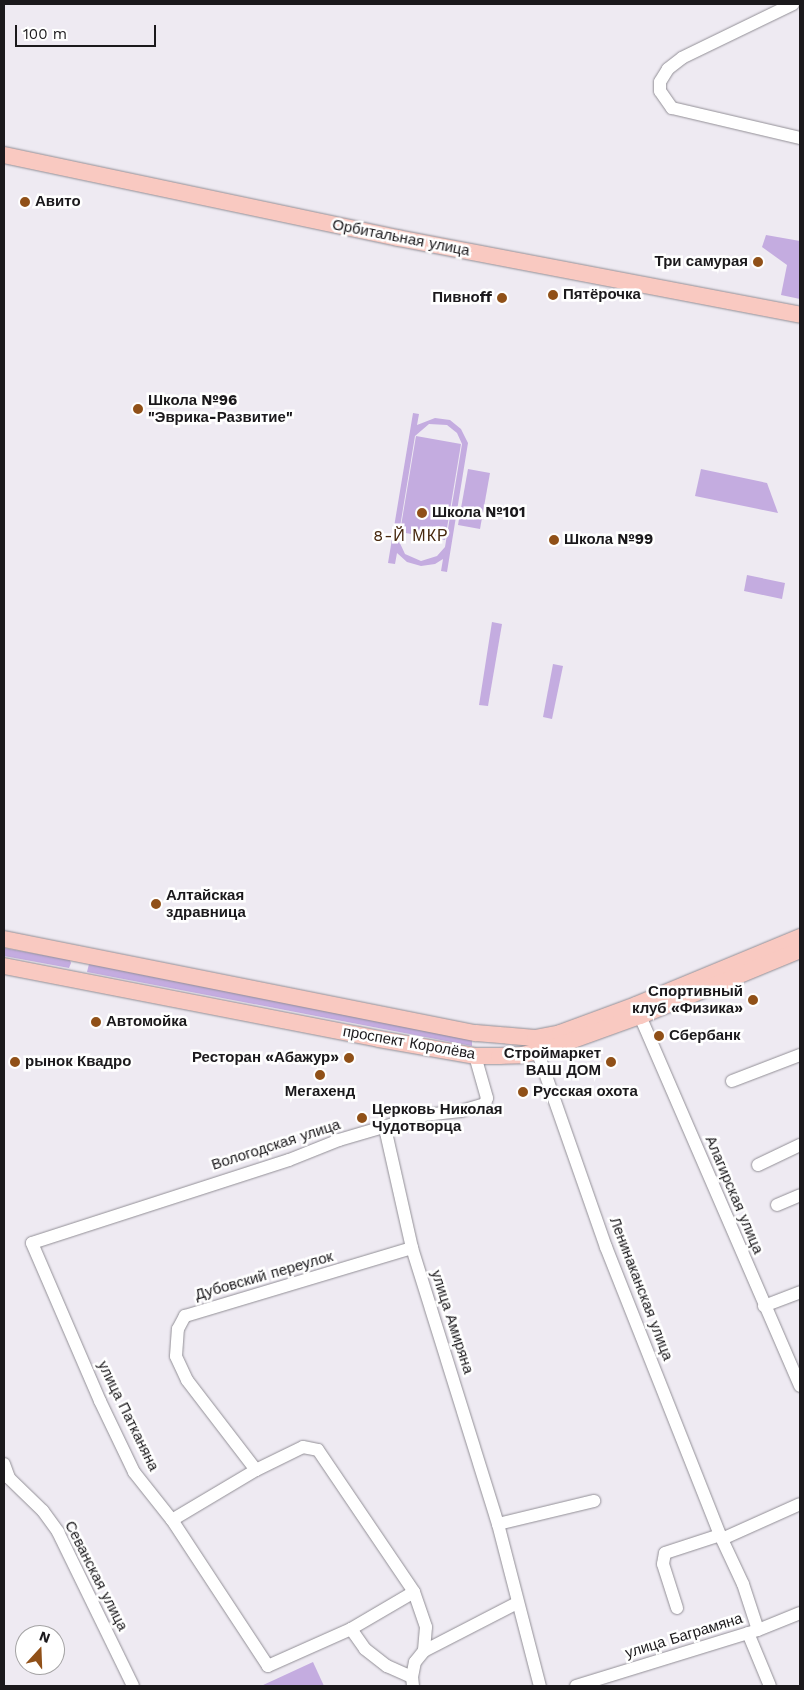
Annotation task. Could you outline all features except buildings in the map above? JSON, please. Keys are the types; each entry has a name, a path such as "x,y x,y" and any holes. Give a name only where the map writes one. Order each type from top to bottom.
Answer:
{"main road":[{"name":"Орбитальная улица","path":"4,155 398,238 800,315"},
{"name":"проспект Королёва","path":"4,938 476,1033 535,1038 560,1033 636,1005 800,937"},
{"name":"проспект Королёва","path":"4,966 475,1056 538,1053 640,1016 800,950"},
{"path":"85,981 79,970 81,962 90,954"},
{"path":"475,1056 480,1044 476,1033"}],"street":[{"path":"793,4 682,58 668,69 660,82 660,91 672,108 800,138"},
{"name":"Алагирская улица","path":"640,1016 764,1306 797,1366 800,1386"},
{"name":"Ленинаканская улица","path":"538,1053 606,1246 721,1537 743,1584 753,1631 770,1686"},
{"path":"732,1080 800,1055"},
{"name":"Вологодская улица","path":"32,1243 288,1160 339,1140 424,1115 461,1112 485,1104 487,1098 475,1056"},
{"name":"улица Амиряна","path":"385,1128 412,1248 498,1524 540,1686"},
{"path":"758,1165 800,1145"},
{"path":"777,1205 800,1195"},
{"name":"улица Патканяна","path":"32,1243 100,1401 134,1472 172,1520 268,1666 351,1629"},
{"name":"Дубовский переулок","path":"256,1470 187,1380 176,1356 178,1329 185,1316 412,1248"},
{"path":"764,1306 800,1292"},
{"path":"172,1520 256,1470 303,1447 318,1450 414,1592 426,1627 424,1651"},
{"name":"Севанская улица","path":"4,1464 10,1478 43,1511 58,1532 133,1686"},
{"path":"498,1524 594,1501"},
{"path":"677,1608 663,1564 665,1553 721,1537 800,1504"},
{"path":"414,1592 351,1629 365,1650 412,1682 415,1662 424,1651 517,1603"},
{"name":"улица Баграмяна","path":"576,1686 753,1631 800,1613"}],"shaded area":[{"path":"766,235 800,241 800,299 781,295 787,265 762,247"},
{"path":"413,413 419,414 417,425 435,418 450,420 461,429 468,443 447,572 441,571 443,559 435,564 421,566 407,562 397,553 395,564 388,563","holes":["429,424 447,425 457,433 462,444 445,547 437,556 421,561 405,554 398,539 415,436"]},
{"path":"416,436 461,444 445,540 400,532"},
{"path":"468,469 490,473 480,529 458,525"},
{"path":"701,469 767,483 778,513 695,496"},
{"path":"747,575 785,583 782,599 744,591"},
{"path":"492,622 502,624 488,706 479,705"},
{"path":"553,664 563,666 552,719 543,717"},
{"path":"4,948 70,960 71,963 69,968 4,956"},
{"path":"89,964 472,1040 472,1046 87,972"},
{"path":"313,1662 324,1686 261,1686"}],"place":[{"name":"Авито","path":"25,202"},
{"name":"Три самурая","path":"758,262"},
{"name":"Пятёрочка","path":"553,295"},
{"name":"Пивноff","path":"502,298"},
{"name":"Школа №96 \"Эврика-Развитие\"","path":"138,409"},
{"name":"Школа №101","path":"422,513"},
{"name":"Школа №99","path":"554,540"},
{"name":"Алтайская здравница","path":"156,904"},
{"name":"Спортивный клуб «Физика»","path":"753,1000"},
{"name":"Автомойка","path":"96,1022"},
{"name":"Сбербанк","path":"659,1036"},
{"name":"Ресторан «Абажур»","path":"349,1058"},
{"name":"рынок Квадро","path":"15,1062"},
{"name":"Строймаркет ВАШ ДОМ","path":"611,1062"},
{"name":"Мегахенд","path":"320,1075"},
{"name":"Русская охота","path":"523,1092"},
{"name":"Церковь Николая Чудотворца","path":"362,1118"}],"district":[{"name":"8-Й МКР","path":"411,536"}]}
